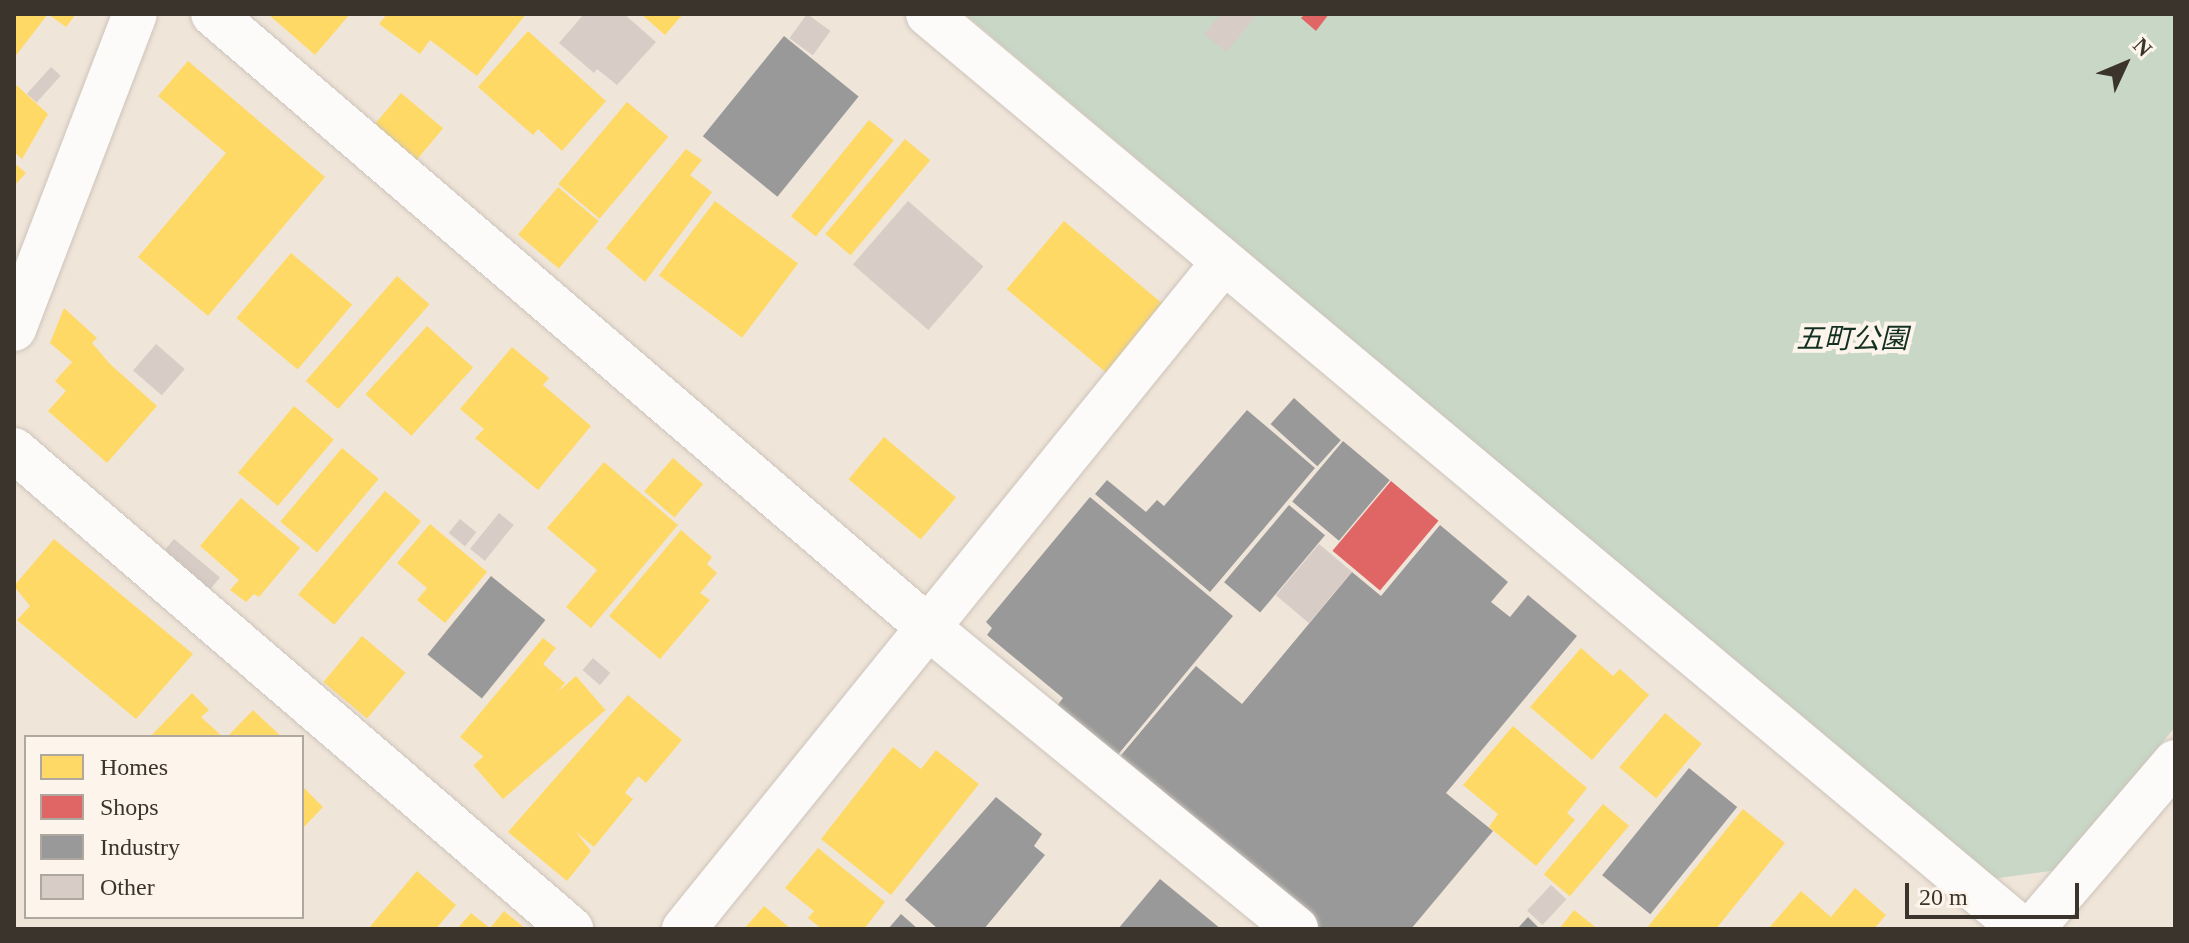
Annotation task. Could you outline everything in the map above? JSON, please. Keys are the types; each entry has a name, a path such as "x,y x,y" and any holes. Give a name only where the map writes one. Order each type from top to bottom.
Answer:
{"street":[{"path":"14,329 135,14"},
{"path":"213,14 930,629 1296,929"},
{"path":"928,14 2022,929"},
{"path":"684,929 930,629 1223,263"},
{"path":"14,450 571,929"},
{"path":"2032,929 2175,762"}],"green space":[{"name":"五町公園","path":"965,14 2175,14 2175,727 2058,870 1991,879"}],"building: Homes":[{"path":"14,14 48,14 14,58"},
{"path":"48,14 76,14 66,27"},
{"path":"268,14 350,14 315,55"},
{"path":"387,14 526,14 477,76 430,40 420,54 379,24"},
{"path":"641,14 683,14 665,35"},
{"path":"528,31 606,101 562,151 538,129 533,135 478,87"},
{"path":"188,61 325,177 208,316 138,257 226,153 158,96"},
{"path":"14,83 48,114 22,159 14,152"},
{"path":"401,93 443,128 417,160 375,124"},
{"path":"627,102 668,137 600,219 558,184"},
{"path":"869,120 894,140 816,237 791,216"},
{"path":"905,139 930,160 851,255 825,234"},
{"path":"686,149 702,160 690,175 712,192 645,282 606,248"},
{"path":"14,163 26,173 14,186"},
{"path":"558,187 599,221 559,269 518,234"},
{"path":"715,201 798,264 742,338 659,275"},
{"path":"1064,221 1166,306 1109,375 1007,289"},
{"path":"291,253 352,304 298,370 236,318"},
{"path":"397,276 429,304 338,409 306,381"},
{"path":"64,308 97,338 92,343 110,364 157,406 107,463 48,411 66,391 55,381 72,362 50,343"},
{"path":"427,326 473,367 412,436 365,394"},
{"path":"512,347 549,378 543,385 591,426 538,490 475,438 484,429 460,409"},
{"path":"294,406 334,439 278,506 238,473"},
{"path":"884,437 956,497 921,540 849,479"},
{"path":"342,448 379,479 317,552 280,522"},
{"path":"673,458 703,484 674,517 644,491"},
{"path":"604,462 678,525 591,628 566,607 597,570 547,528"},
{"path":"385,491 421,521 334,625 298,594"},
{"path":"241,498 300,548 259,597 254,594 246,602 230,590 239,580 200,546"},
{"path":"430,524 487,572 445,623 417,600 427,588 397,563"},
{"path":"681,530 712,557 707,564 717,573 700,593 710,600 660,659 609,616"},
{"path":"54,539 193,654 136,719 17,620 30,606 14,586"},
{"path":"362,636 406,673 367,719 323,682"},
{"path":"543,638 556,648 543,664 565,683 495,766 460,737"},
{"path":"1581,648 1613,676 1620,669 1649,695 1592,760 1530,707"},
{"path":"576,676 606,710 503,799 473,765"},
{"path":"192,693 209,710 201,717 221,735 152,735"},
{"path":"628,695 682,740 646,783 638,776 625,793 633,799 594,847 576,832 591,851 567,881 508,832"},
{"path":"253,710 280,735 229,735"},
{"path":"1665,713 1702,744 1656,798 1619,767"},
{"path":"1513,726 1587,788 1567,813 1575,820 1536,866 1489,827 1498,814 1463,785"},
{"path":"893,747 921,769 936,750 979,784 891,895 821,839"},
{"path":"304,788 323,807 304,827"},
{"path":"1603,804 1629,826 1570,896 1544,874"},
{"path":"1743,809 1785,843 1716,929 1646,929"},
{"path":"818,848 885,902 864,929 822,929 808,918 814,911 785,888"},
{"path":"417,871 456,905 436,929 368,929"},
{"path":"1855,888 1886,915 1874,929 1768,929 1801,891 1831,917"},
{"path":"764,906 791,929 744,929"},
{"path":"1574,910 1598,929 1559,929"},
{"path":"504,911 526,929 457,929 471,913 490,928"}],"building: Shops":[{"path":"1305,14 1329,14 1316,31 1301,18"},
{"path":"1391,481 1438,521 1380,591 1333,551"}],"building: Industry":[{"path":"784,36 859,96 777,197 703,136"},
{"path":"1294,398 1341,440 1317,466 1271,424"},
{"path":"1247,410 1315,468 1210,592 1095,494 1107,480 1146,512 1157,500 1164,506"},
{"path":"1343,441 1390,480 1339,541 1292,502"},
{"path":"1090,497 1233,616 1116,757 1056,707 1063,698 987,635 992,628 986,622"},
{"path":"1289,505 1325,535 1260,613 1224,582"},
{"path":"1440,525 1508,582 1491,602 1510,617 1528,595 1577,636 1446,793 1493,831 1411,929 1320,929 1117,760 1196,666 1242,704 1352,572 1381,596"},
{"path":"491,576 545,620 482,699 427,654"},
{"path":"1689,768 1737,807 1650,914 1602,875"},
{"path":"996,797 1042,834 1034,846 1045,855 984,929 938,929 905,900"},
{"path":"1160,879 1221,929 1118,929"},
{"path":"901,914 918,929 888,929"},
{"path":"1528,917 1540,929 1517,929"}],"building: Other":[{"path":"584,14 624,14 656,42 617,85 597,69 594,73 559,43"},
{"path":"807,14 830,31 813,55 789,38"},
{"path":"1221,14 1258,14 1226,52 1204,34"},
{"path":"51,67 61,76 37,102 27,94"},
{"path":"908,201 983,267 928,330 853,264"},
{"path":"156,344 185,369 162,395 133,370"},
{"path":"499,513 514,525 485,561 470,549"},
{"path":"460,519 476,532 465,546 449,533"},
{"path":"174,539 220,578 206,594 161,555"},
{"path":"1319,544 1352,572 1309,623 1276,595"},
{"path":"593,658 610,673 600,685 583,670"},
{"path":"1551,885 1566,899 1542,925 1527,911"}]}
